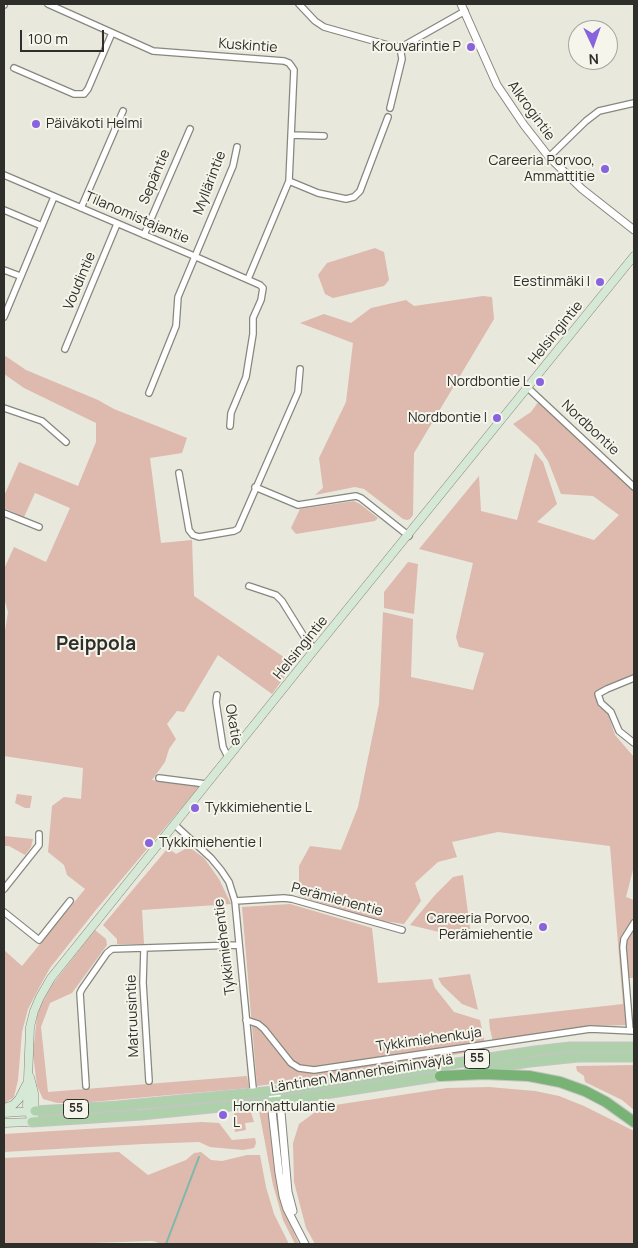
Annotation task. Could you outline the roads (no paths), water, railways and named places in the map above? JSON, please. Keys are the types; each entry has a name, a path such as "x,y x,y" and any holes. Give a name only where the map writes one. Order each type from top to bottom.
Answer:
{"highway":[{"path":"440,1076 484,1074 529,1076 560,1082 606,1102 634,1122"}],"main road":[{"name":"Helsingintie","path":"4,1108 13,1105 19,1099 27,1083 30,1027 34,1011 40,997 71,952 634,256"},
{"name":"Läntinen Mannerheiminväylä","path":"4,1113 127,1105 274,1091 535,1051 570,1047 634,1046"},
{"name":"Läntinen Mannerheiminväylä","path":"4,1123 160,1113 276,1101 530,1062 578,1057 634,1057"},
{"name":"Helsingintie","path":"29,1073 34,1093 31,1111"},
{"name":"Helsingintie","path":"27,1083 32,1122"}],"street":[{"name":"Kuskintie","path":"48,4 153,51 289,63 294,70 289,181 248,279"},
{"path":"299,4 315,21 330,30 395,47 400,47 465,11"},
{"name":"Alkrogintie","path":"461,4 497,85 524,125 549,156 582,189 634,230"},
{"path":"14,68 74,94 84,94 88,89 112,33"},
{"path":"390,108 402,59 400,47"},
{"path":"549,156 599,111 634,103"},
{"path":"81,208 123,111"},
{"path":"289,181 318,194 346,199 354,197 360,191 388,117"},
{"name":"Sepäntie","path":"144,235 190,129"},
{"path":"290,135 324,136"},
{"name":"Myllärintie","path":"149,393 176,326 178,297 233,166 237,147"},
{"name":"Tilanomistajantie","path":"4,175 248,279 263,288 253,318 253,334 246,377 231,413 230,426"},
{"path":"4,316 54,197"},
{"path":"4,210 42,226"},
{"name":"Voudintie","path":"65,349 118,224"},
{"path":"4,270 20,276"},
{"path":"180,472 189,530 193,535 199,537 234,532 238,529 298,392 300,369"},
{"name":"Nordbontie","path":"528,388 634,487"},
{"path":"4,408 42,421 66,442"},
{"path":"255,487 298,505 356,496 409,536"},
{"path":"4,513 39,527"},
{"path":"249,586 276,595 282,601 304,638 315,649"},
{"path":"634,678 598,694 601,703 611,712 619,731 634,743"},
{"name":"Okatie","path":"218,695 216,702 223,747 228,757"},
{"path":"159,778 206,784"},
{"name":"Tykkimiehentie","path":"175,825 211,858 221,870 229,882 235,901 253,1088"},
{"path":"4,889 39,845 39,834"},
{"name":"Perämiehentie","path":"235,901 292,899 402,930"},
{"path":"4,912 39,940 70,901"},
{"path":"632,1031 623,947 624,939 634,923"},
{"path":"86,1086 80,999 82,988 107,953 112,950 238,946"},
{"name":"Matruusintie","path":"144,949 143,983 149,1081"},
{"name":"Tykkimiehenkuja","path":"246,1020 258,1024 264,1029 291,1063 299,1068 314,1070 590,1029 632,1031"},
{"path":"274,1091 279,1173 283,1196 287,1210 305,1244"}],"waterway":[{"path":"166,1244 199,1157"}],"place":[{"name":"Krouvarintie P","path":"471,47"},
{"name":"Päiväkoti Helmi","path":"36,124"},
{"name":"Careeria Porvoo, Ammattitie","path":"605,169"},
{"name":"Eestinmäki I","path":"600,282"},
{"name":"Nordbontie L","path":"540,382"},
{"name":"Nordbontie I","path":"497,418"},
{"name":"Tykkimiehentie L","path":"195,808"},
{"name":"Tykkimiehentie I","path":"149,843"},
{"name":"Careeria Porvoo, Perämiehentie","path":"543,927"},
{"name":"Hornhattulantie L","path":"223,1115"}],"district":[{"name":"Peippola","path":"96,645"}]}
